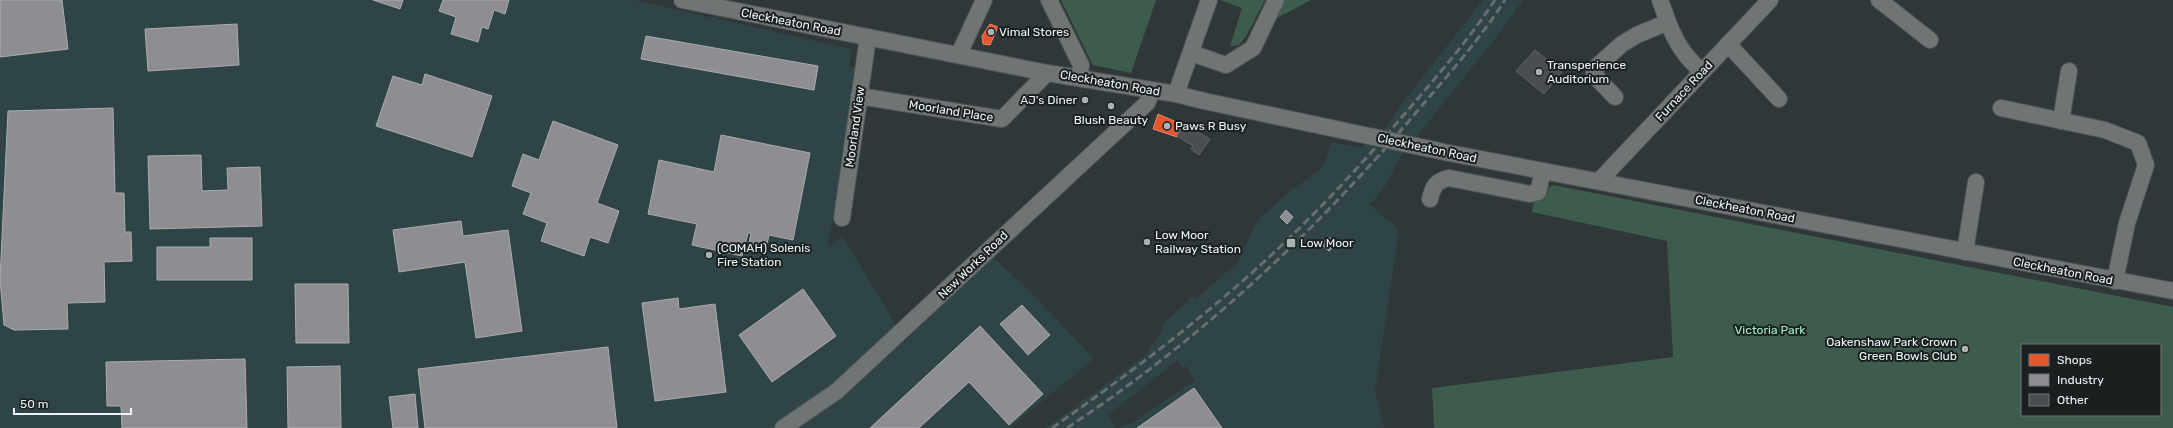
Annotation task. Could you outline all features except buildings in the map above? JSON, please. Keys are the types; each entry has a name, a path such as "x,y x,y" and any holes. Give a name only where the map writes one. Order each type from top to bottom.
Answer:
{"street":[{"name":"Cleckheaton Road","path":"682,0 960,54 1047,73 1080,77 1152,91 1176,94 1543,172 1599,181 2173,291"},
{"path":"960,54 984,0"},
{"path":"1048,0 1081,65 1080,77"},
{"path":"1176,94 1209,0"},
{"path":"1191,53 1226,65 1253,48 1276,0"},
{"path":"1660,0 1677,45 1685,56 1702,72"},
{"name":"Furnace Road","path":"1599,181 1770,0"},
{"path":"1879,0 1930,40"},
{"path":"1615,98 1594,75 1594,69 1622,44 1637,35 1668,22"},
{"name":"Moorland View","path":"842,218 868,37"},
{"path":"1728,44 1779,99"},
{"path":"2061,121 2069,71"},
{"name":"Moorland Place","path":"859,96 1002,119 1047,73"},
{"name":"New Works Road","path":"783,428 837,391 887,346 1147,103 1152,91"},
{"path":"2001,108 2105,130 2138,143 2146,165 2126,223 2115,281"},
{"path":"1430,198 1432,187 1438,180 1449,178 1530,194 1538,192 1543,172"},
{"path":"1965,252 1976,182"}],"shaded area":[{"path":"0,0 635,0 852,49 849,67 857,67 828,247 843,237 892,318 904,343 989,254 1030,291 1094,359 1009,428 0,428"},
{"path":"1483,0 1523,0 1500,33 1400,157 1386,185 1370,205 1399,230 1375,391 1384,428 1117,428 1132,423 1195,380 1186,366 1183,368 1177,361 1108,415 1116,428 1046,428 1145,355 1163,330 1163,324 1192,297 1196,299 1238,262 1257,221 1293,188 1298,186 1319,170 1325,161 1331,142 1361,148 1389,124 1400,106"}],"green space":[{"path":"1061,0 1156,0 1131,73 1093,65"},
{"path":"1220,0 1265,0 1246,36 1239,45 1230,46 1242,8"},
{"path":"1282,0 1311,0 1277,18"},
{"name":"Victoria Park","path":"1553,185 2173,307 2173,428 1434,428 1432,388 1673,357 1667,241 1532,212 1535,198"}],"railway":[{"path":"1052,428 1175,337 1223,298 1289,238 1330,197 1389,132 1475,29 1495,0"},
{"path":"1067,428 1116,394 1210,321 1298,240 1340,198 1419,109 1475,42 1505,0"}],"place":[{"name":"Vimal Stores","path":"991,32"},
{"name":"Transperience Auditorium","path":"1539,72"},
{"name":"AJ's Diner","path":"1085,100"},
{"name":"Blush Beauty","path":"1111,106"},
{"name":"Paws R Busy","path":"1167,126"},
{"name":"Low Moor Railway Station","path":"1147,242"},
{"name":"Low Moor","path":"1291,243"},
{"name":"(COMAH) Solenis Fire Station","path":"709,255"},
{"name":"Oakenshaw Park Crown Green Bowls Club","path":"1965,349"}]}
